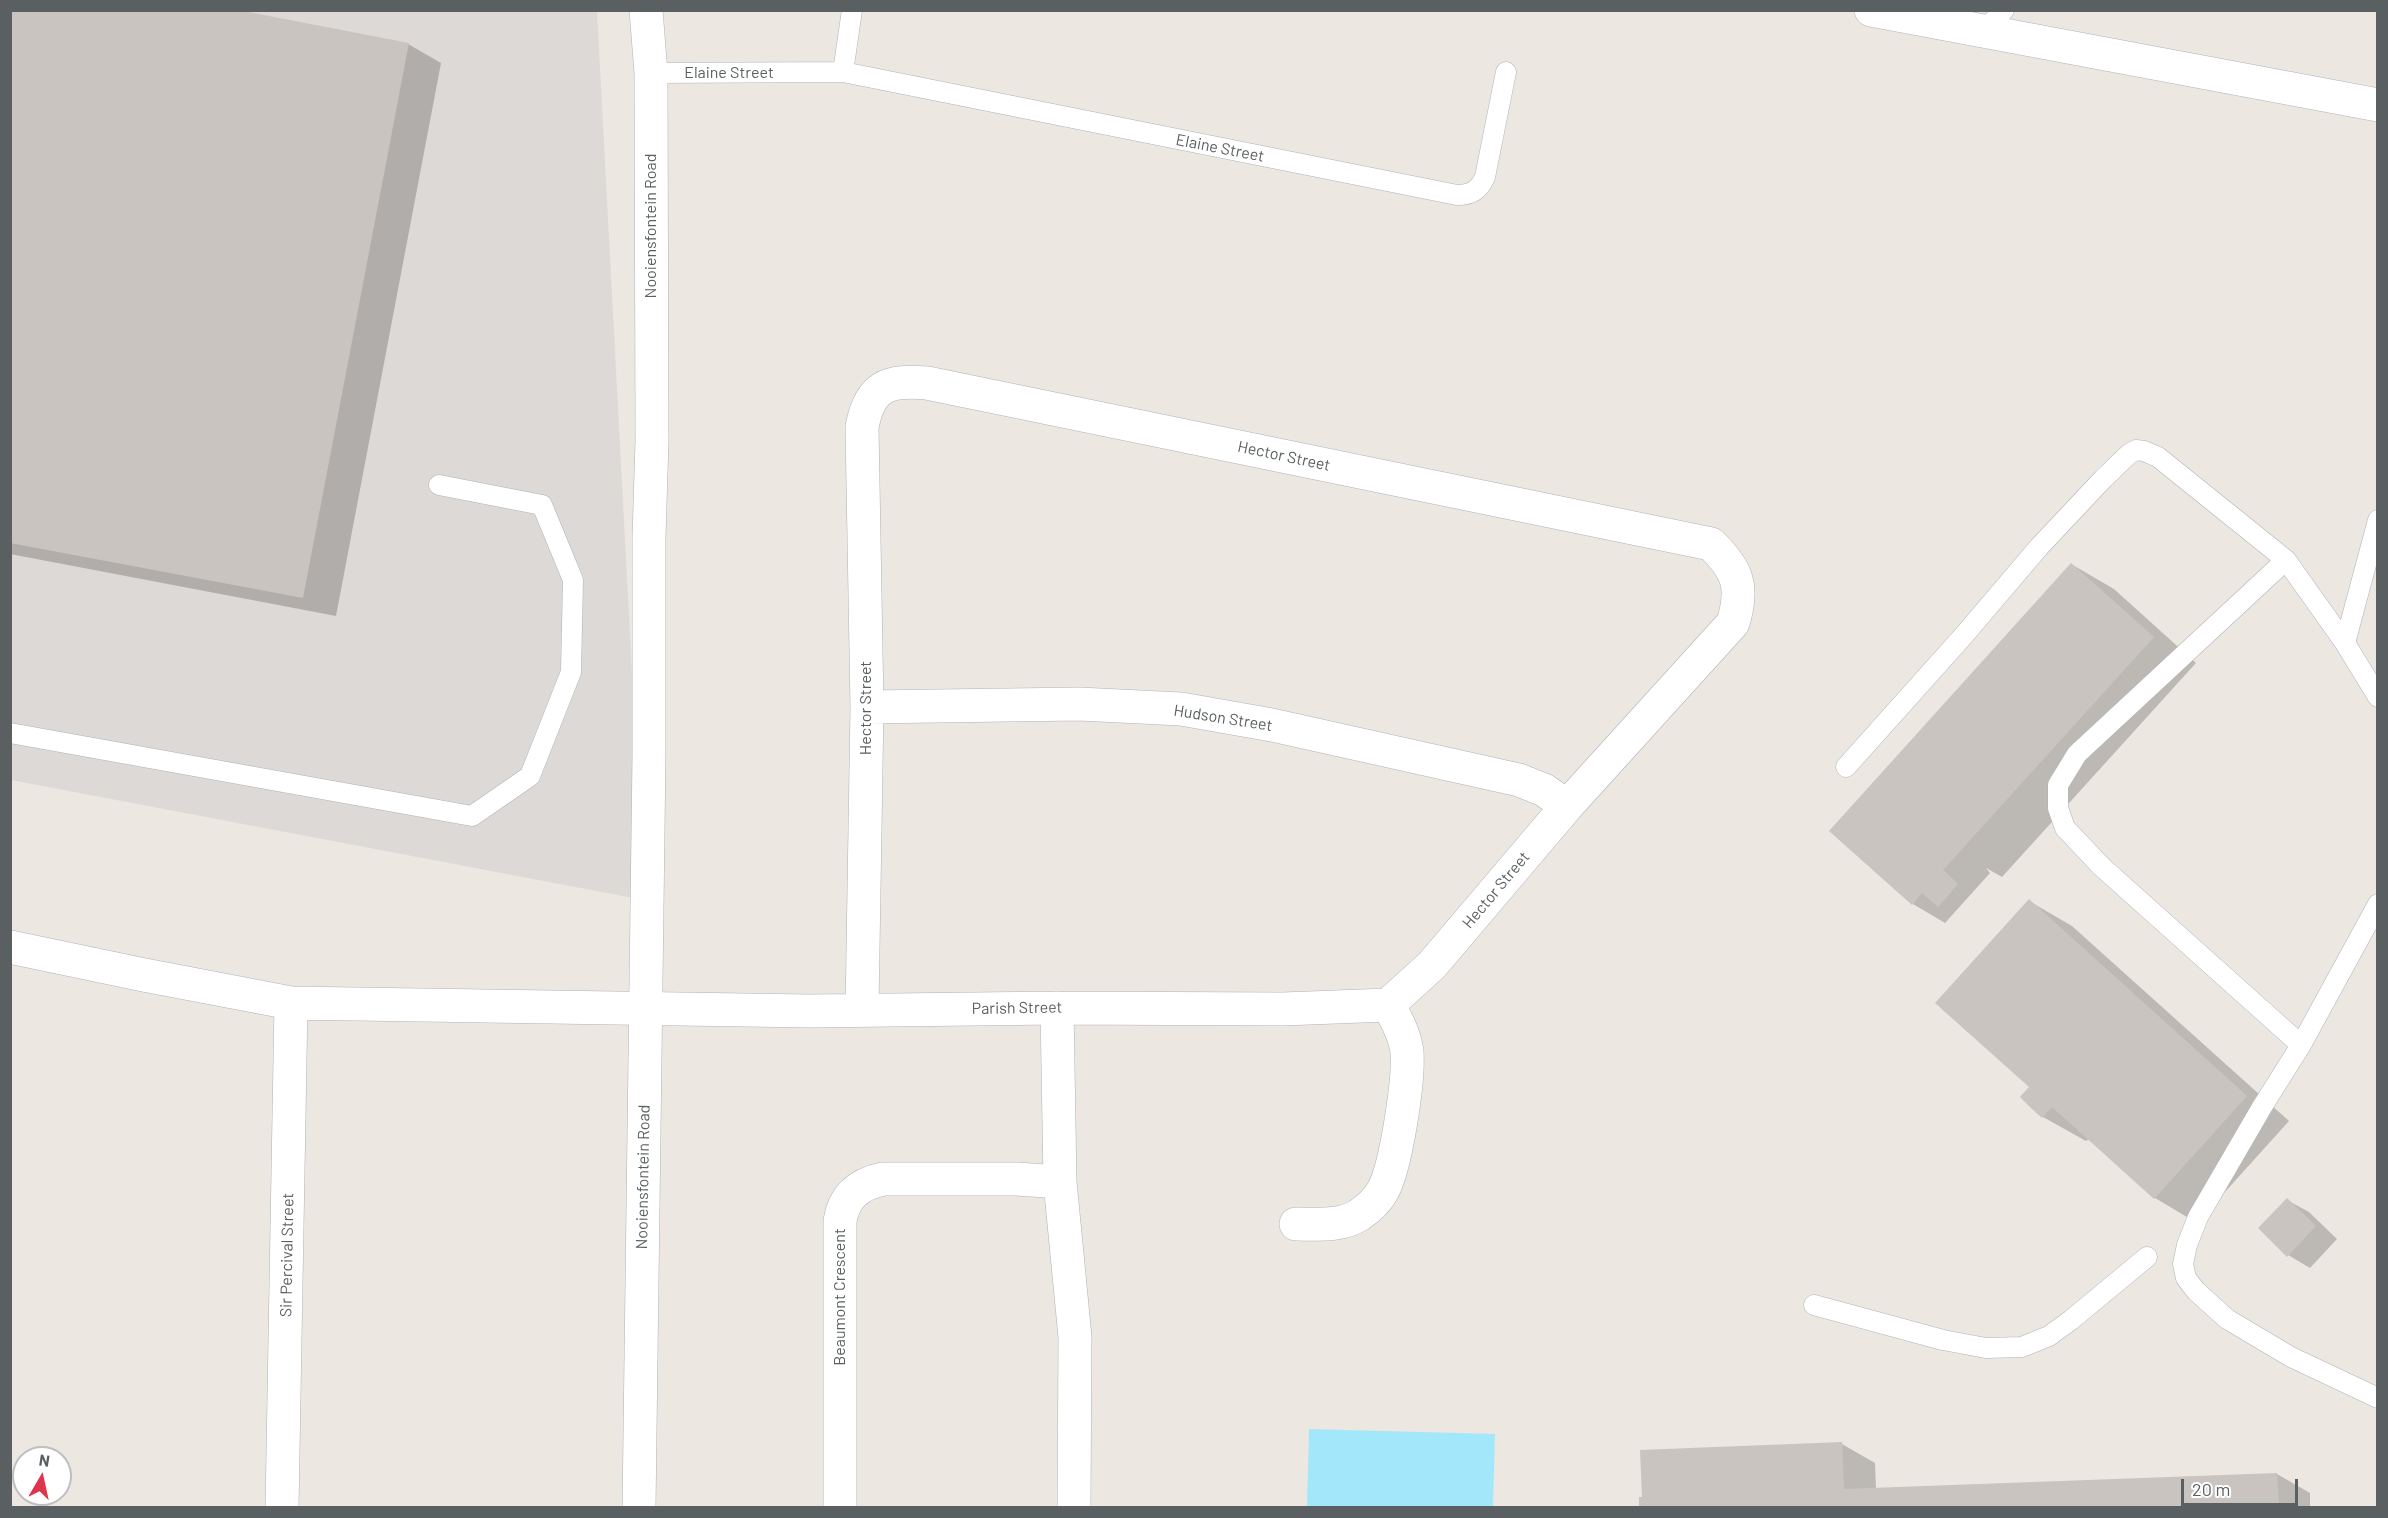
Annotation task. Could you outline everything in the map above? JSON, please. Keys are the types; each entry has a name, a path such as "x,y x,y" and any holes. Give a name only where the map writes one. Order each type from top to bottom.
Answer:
{"street":[{"name":"Nooiensfontein Road","path":"639,1508 647,847 669,755 671,672 652,441 651,73 646,10"},
{"path":"1870,10 1993,21 2378,105"},
{"name":"Hector Street","path":"862,1010 867,707 862,427 870,401 885,385 904,381 927,383 1711,544 1733,569 1738,588 1738,605 1733,623 1567,806 1432,965 1388,1005"},
{"name":"Hudson Street","path":"867,707 1079,704 1181,709 1272,725 1520,780 1544,790 1567,806"},
{"path":"10,947 291,1003 646,1008"},
{"name":"Sir Percival Street","path":"282,1508 291,1003"},
{"path":"1296,1224 1342,1223 1358,1216 1371,1206 1382,1192 1389,1176 1406,1088 1407,1052 1403,1034 1388,1005"},
{"name":"Parish Street","path":"646,1008 1283,1009 1388,1005"},
{"path":"1057,1008 1060,1182 1075,1337 1074,1508"},
{"name":"Beaumont Crescent","path":"840,1508 840,1221 847,1199 867,1182 883,1179 1017,1179 1060,1182"}],"lane":[{"path":"843,72 852,10"},
{"name":"Elaine Street","path":"651,73 843,72 1457,195 1475,192 1485,177 1506,72"},
{"path":"1846,767 2039,547 2128,454 2136,450 2144,450 2158,457 2286,560 2345,643 2378,697"},
{"path":"10,733 472,816 530,776 571,672 573,580 542,505 439,485"},
{"path":"2345,643 2378,520"},
{"path":"2286,560 2077,754 2058,785 2058,808 2066,828 2102,867 2301,1045"},
{"path":"2378,904 2301,1045 2198,1217 2183,1264 2186,1278 2196,1291 2227,1319 2291,1356 2378,1398"},
{"path":"1814,1305 1943,1340 1986,1348 2022,1347 2049,1336 2147,1257"}],"shaded area":[{"path":"10,11 597,11 644,900 11,780"}],"water":[{"path":"1309,1429 1495,1434 1493,1507 1307,1507"}],"building":[{"path":"10,10 238,10 409,43 303,598 10,543"},
{"path":"2071,563 2154,637 1943,870 1958,884 1938,907 1922,893 1912,905 1829,831"},
{"path":"2029,899 2247,1096 2154,1199 2052,1107 2042,1118 2020,1097 2029,1087 1935,1003"},
{"path":"2287,1198 2316,1226 2287,1257 2258,1228"},
{"path":"1842,1442 1844,1489 2277,1473 2279,1508 1639,1508 1639,1497 1642,1497 1640,1450"}]}
